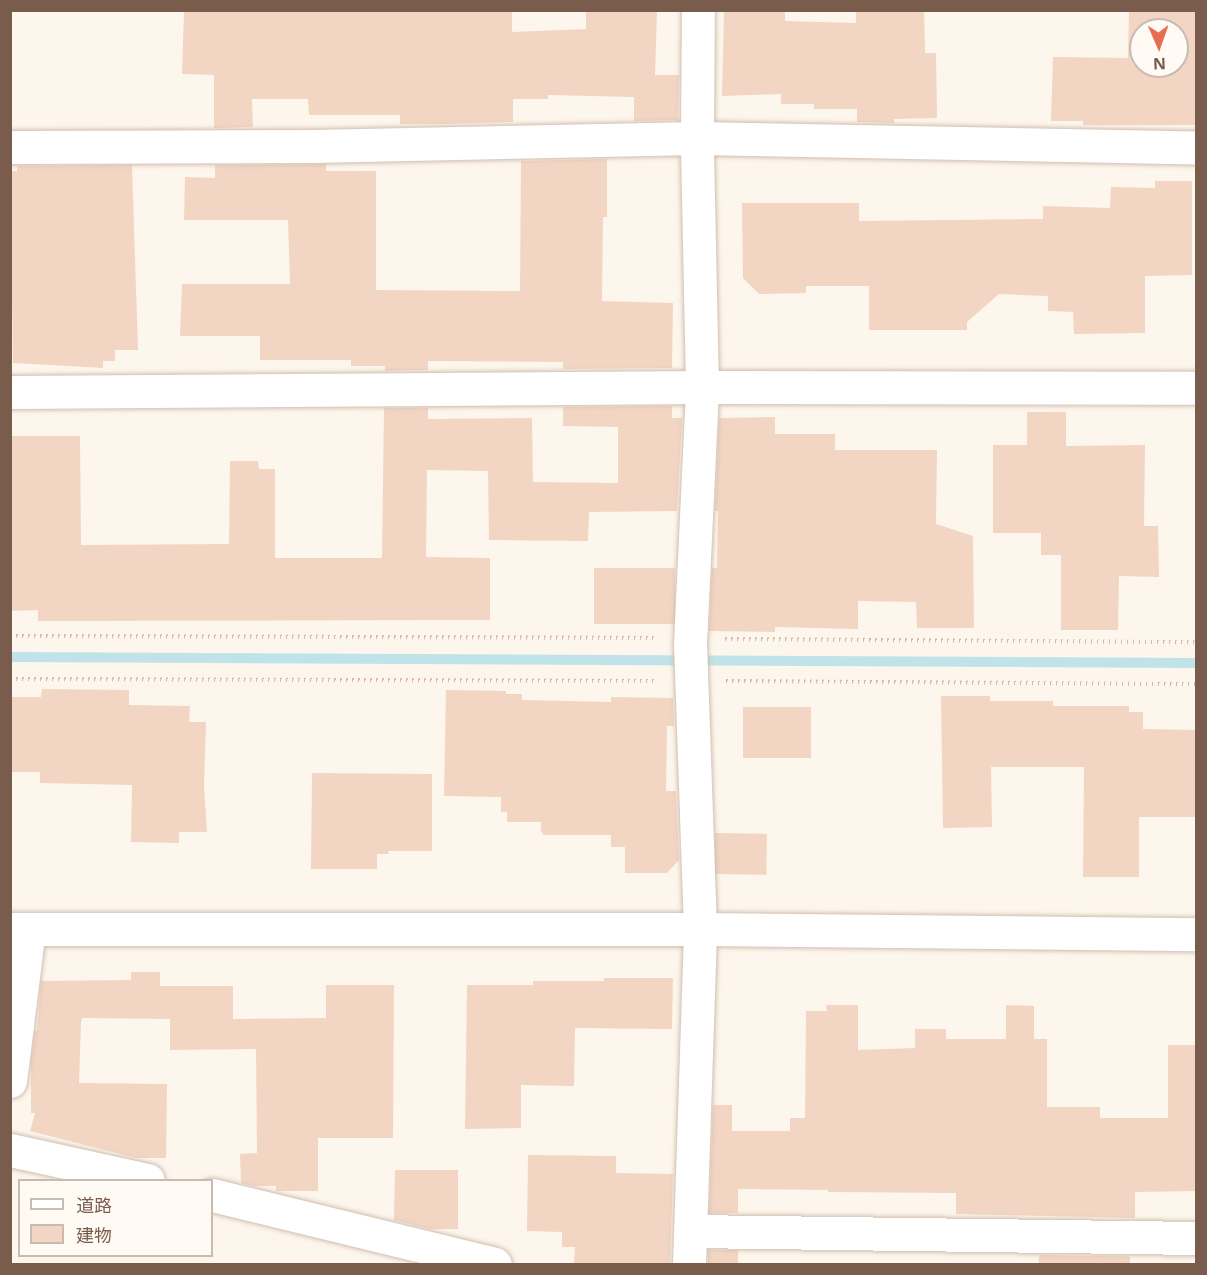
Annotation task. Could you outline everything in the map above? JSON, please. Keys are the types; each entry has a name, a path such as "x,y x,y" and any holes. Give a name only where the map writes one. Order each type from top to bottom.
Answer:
{"street":[{"path":"689,1264 700,929 690,641 702,387 697,138 698,10"},
{"path":"10,147 312,146 697,138 1197,148"},
{"path":"10,392 702,387 1197,388"},
{"path":"10,1081 20,929 700,929 1197,934"},
{"path":"10,1150 143,1179"},
{"path":"213,1195 495,1264"},
{"path":"691,1231 1197,1238"}],"path":[{"path":"10,636 1197,642"},
{"path":"10,679 691,679 1197,684"}],"building":[{"path":"184,10 512,10 512,32 586,29 586,10 657,10 655,75 679,75 678,120 634,121 634,97 548,95 548,99 513,99 513,122 443,124 400,124 400,115 309,115 308,99 252,99 253,127 214,128 214,75 182,74"},
{"path":"724,10 785,10 785,21 856,23 856,10 924,10 925,53 936,53 937,118 894,119 894,123 857,122 857,109 814,109 814,104 781,104 781,94 722,96"},
{"path":"1129,10 1197,10 1197,125 1083,125 1083,121 1051,121 1053,57 1128,58"},
{"path":"607,159 607,217 603,217 602,301 673,303 672,368 563,369 563,362 428,361 428,370 385,371 385,366 351,366 351,360 260,360 260,336 180,336 182,284 290,284 288,220 184,220 185,177 215,178 215,165 326,164 326,171 376,171 376,290 520,291 521,161"},
{"path":"132,165 138,350 115,350 115,361 103,361 103,368 13,363 10,171 17,171 17,166"},
{"path":"1155,181 1192,181 1192,275 1145,276 1145,333 1074,334 1073,312 1048,311 1048,296 999,294 967,322 967,330 869,330 869,286 806,286 806,293 759,294 743,278 742,203 859,203 859,221 1043,219 1043,206 1110,208 1111,187 1155,188"},
{"path":"672,406 672,418 682,418 677,511 589,512 588,541 489,540 488,471 427,470 426,557 490,558 490,620 38,621 38,610 10,611 10,436 80,436 81,545 229,544 230,461 258,461 259,469 275,469 275,558 382,558 384,408 428,408 428,419 532,418 533,482 618,483 618,427 563,426 563,407"},
{"path":"1027,412 1066,412 1066,446 1145,445 1144,526 1158,526 1159,577 1119,576 1118,630 1061,630 1061,555 1041,555 1041,533 993,533 993,445 1027,445"},
{"path":"775,417 775,434 835,434 835,450 937,450 936,524 973,536 974,628 917,628 916,602 858,601 858,629 775,627 775,632 709,631 712,568 717,568 718,511 715,511 719,418"},
{"path":"594,568 675,568 675,624 594,624"},
{"path":"42,689 129,690 129,705 190,706 189,722 206,722 204,786 207,832 179,832 179,843 131,842 132,785 40,783 40,772 10,772 10,697 41,697"},
{"path":"446,690 506,691 506,694 522,694 522,700 611,702 611,697 673,698 674,726 667,726 666,791 676,791 679,860 667,873 625,873 625,847 611,847 611,835 544,835 541,831 541,822 507,822 507,812 501,812 501,797 444,796"},
{"path":"941,696 990,696 990,701 1053,701 1053,706 1129,706 1129,712 1143,712 1143,729 1197,730 1197,817 1139,817 1139,877 1083,877 1084,767 991,767 992,827 943,828"},
{"path":"743,707 811,707 811,758 743,758"},
{"path":"312,773 432,774 432,851 388,851 389,854 377,854 377,869 311,869"},
{"path":"715,833 767,834 766,875 714,874"},
{"path":"131,972 160,972 160,986 233,986 233,1019 326,1018 326,985 394,985 393,1138 318,1138 318,1191 276,1191 276,1186 254,1186 241,1183 240,1154 257,1153 256,1049 170,1050 170,1019 82,1018 79,1083 167,1084 166,1158 136,1158 30,1131 35,1113 31,1113 31,1061 35,1031 37,1031 41,981 131,980"},
{"path":"604,978 673,978 672,1029 575,1028 574,1086 521,1085 521,1128 465,1129 467,985 533,985 533,981 604,981"},
{"path":"826,1005 858,1005 858,1050 915,1048 915,1029 946,1029 946,1039 1006,1039 1006,1005 1034,1006 1034,1039 1047,1039 1047,1107 1100,1107 1100,1118 1168,1118 1168,1045 1197,1045 1197,1191 1135,1192 1135,1218 956,1214 956,1193 828,1192 828,1190 738,1189 738,1213 709,1213 713,1105 732,1105 732,1131 790,1131 790,1118 805,1118 806,1011 827,1011"},
{"path":"528,1155 616,1156 616,1173 673,1174 670,1264 574,1264 575,1247 562,1247 562,1232 527,1231"},
{"path":"395,1170 458,1170 458,1229 430,1229 394,1220"},
{"path":"708,1250 738,1250 738,1264 708,1264"},
{"path":"1039,1255 1130,1257 1130,1264 1039,1264"}],"waterway":[{"path":"10,657 1196,663"}]}
